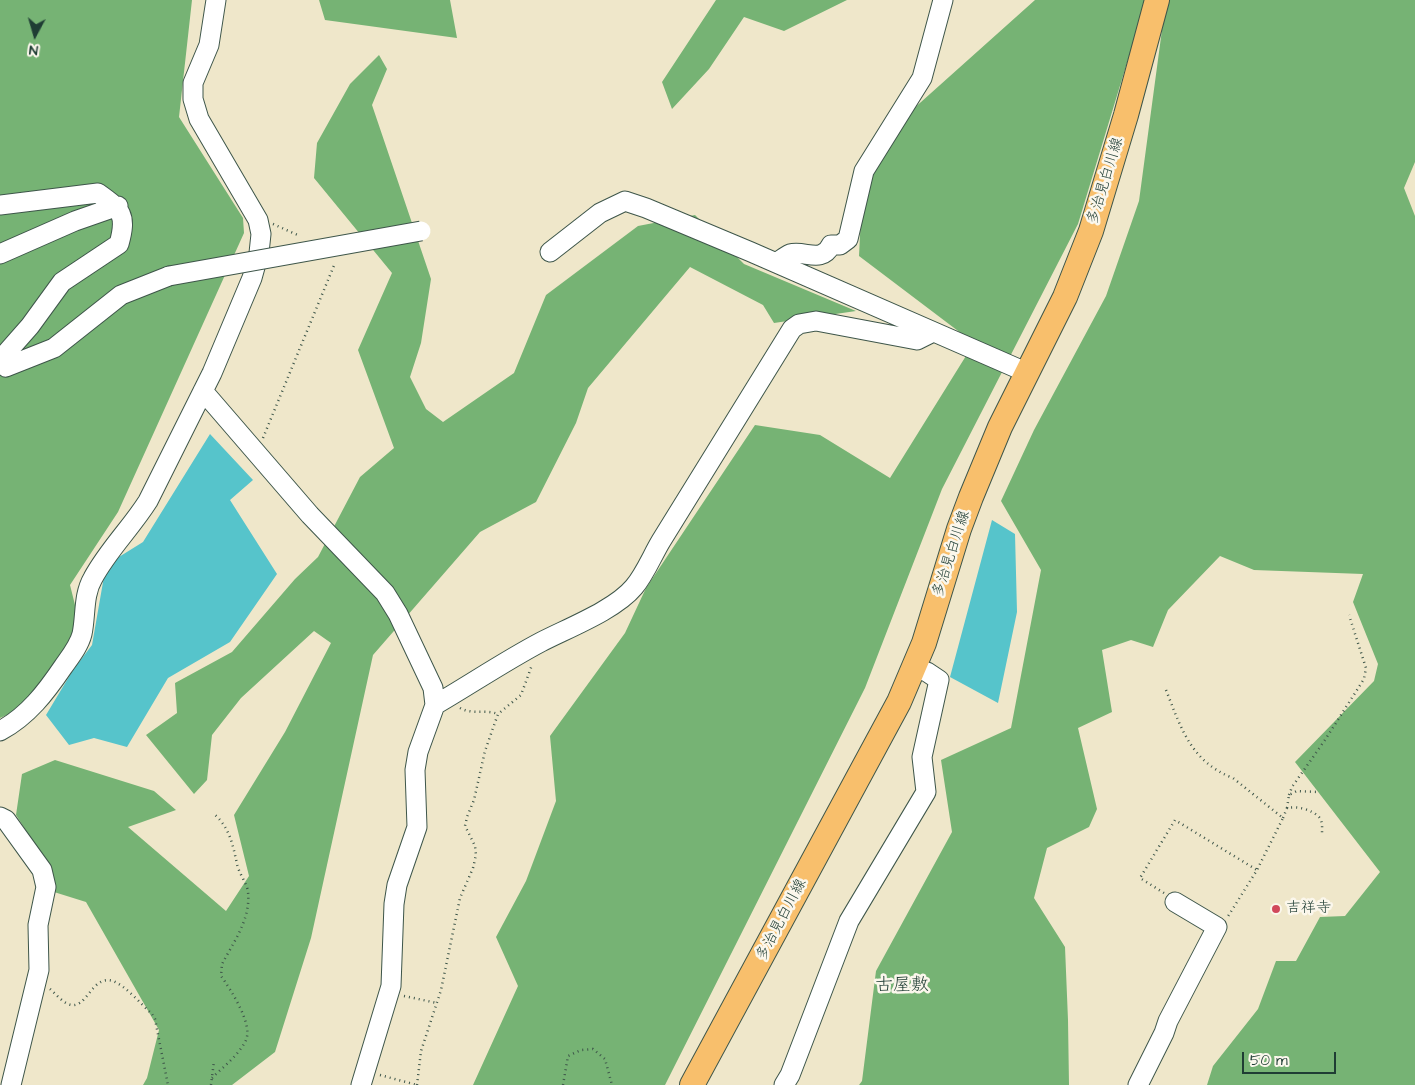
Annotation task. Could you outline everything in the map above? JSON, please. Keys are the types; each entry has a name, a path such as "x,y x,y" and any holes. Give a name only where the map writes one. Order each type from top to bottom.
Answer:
{"main road":[{"name":"多治見白川線","path":"692,1085 899,702 914,668 924,643 968,505 1000,427 1065,297 1091,231 1126,115 1157,0"}],"street":[{"path":"0,732 27,713 38,702 76,649 82,636 86,597 92,580 104,560 148,501 225,346 252,278 259,253 261,234 258,220 199,119 193,99 193,83 209,45 216,0"},
{"path":"776,263 790,254 823,255 832,246 840,245 848,239 864,171 922,78 943,0"},
{"path":"0,205 98,193 118,206 124,225 119,244 62,282 30,326 0,360 6,367 54,348 121,295 169,276 421,231"},
{"path":"550,252 600,213 625,202 646,208 751,252 1028,372"},
{"path":"0,254 75,221 118,206"},
{"path":"363,1078 389,993 394,904 397,885 417,827 415,770 418,752 441,701 540,643 602,610 622,598 633,588 643,574 660,541 792,329 799,324 816,321 917,340 933,332"},
{"path":"203,391 310,515 385,593 398,614 441,701"},
{"path":"784,1085 790,1075 850,921 926,792 922,757 939,680 926,672 914,668"},
{"path":"0,817 6,820 42,870 46,887 38,925 39,970 11,1085"},
{"path":"1138,1085 1168,1021 1217,926 1175,902"}],"path":[{"path":"258,220 267,221 303,238"},
{"path":"256,453 338,255"},
{"path":"1217,926 1224,922 1257,870 1287,808 1292,787 1364,679 1366,668 1349,615"},
{"path":"363,1078 417,1085 421,1051 437,1003 460,898 473,868 476,855 475,846 465,826 467,817 474,800 488,743 498,714 521,695 538,653 540,643"},
{"path":"1166,690 1192,749 1225,775 1233,778 1282,818"},
{"path":"441,701 467,712 498,714"},
{"path":"1290,794 1297,791 1318,792"},
{"path":"1287,808 1295,806 1310,811 1319,817 1322,824 1322,834"},
{"path":"212,1078 242,1047 247,1038 246,1020 220,971 242,926 248,891 238,868 232,842 224,825 215,815"},
{"path":"1175,902 1140,878 1175,820 1257,870"},
{"path":"36,984 49,988 66,1002 74,1005 80,1003 100,981 108,980 119,984 155,1019 168,1085"},
{"path":"389,993 437,1003"},
{"path":"563,1085 568,1056 581,1050 593,1049 605,1059 612,1085"},
{"path":"211,1085 214,1061"}],"green space":[{"path":"0,0 192,0 179,117 243,218 244,233 118,512 70,585 77,613 68,649 22,708 0,718"},
{"path":"319,0 450,0 457,38 325,20"},
{"path":"716,0 847,0 784,31 744,17 709,69 672,109 662,82"},
{"path":"1035,0 1146,0 1078,224 942,489 865,688 665,1085 473,1085 518,986 496,937 526,881 556,801 550,736 625,633 646,588 755,425 820,435 890,478 974,343 859,256 864,153"},
{"path":"1166,0 1415,0 1415,162 1404,188 1415,216 1415,1085 1207,1085 1213,1066 1258,1009 1276,961 1296,961 1320,917 1345,916 1380,872 1295,762 1374,681 1378,664 1353,602 1363,574 1254,570 1220,556 1168,610 1153,647 1131,640 1102,650 1112,712 1078,728 1097,809 1089,827 1047,848 1034,898 1065,947 1069,1085 859,1085 862,1081 876,971 952,832 941,760 1011,728 1041,570 1001,501 1034,430 1106,296 1139,201"},
{"path":"379,55 387,69 372,105 431,279 421,343 410,377 426,409 443,422 514,373 546,295 638,226 695,215 744,264 856,311 774,323 763,305 690,267 588,388 576,423 536,502 480,532 373,655 311,938 275,1052 232,1085 143,1085 147,1078 159,1030 86,902 54,892 53,873 16,815 22,774 55,760 154,791 176,810 128,827 226,911 249,876 234,815 285,732 331,643 314,631 241,698 212,735 207,780 194,794 146,735 177,713 175,683 232,652 295,579 318,557 360,477 394,448 358,350 392,273 314,178 317,143 350,84"}],"water":[{"path":"210,434 253,480 230,500 277,574 230,642 168,678 127,747 94,738 69,745 46,715 73,670 92,645 106,565 143,542"},
{"path":"992,520 1015,534 1017,612 998,703 950,677"}],"place":[{"name":"吉祥寺","path":"1276,909"}],"district":[{"name":"古屋敷","path":"902,986"}]}
